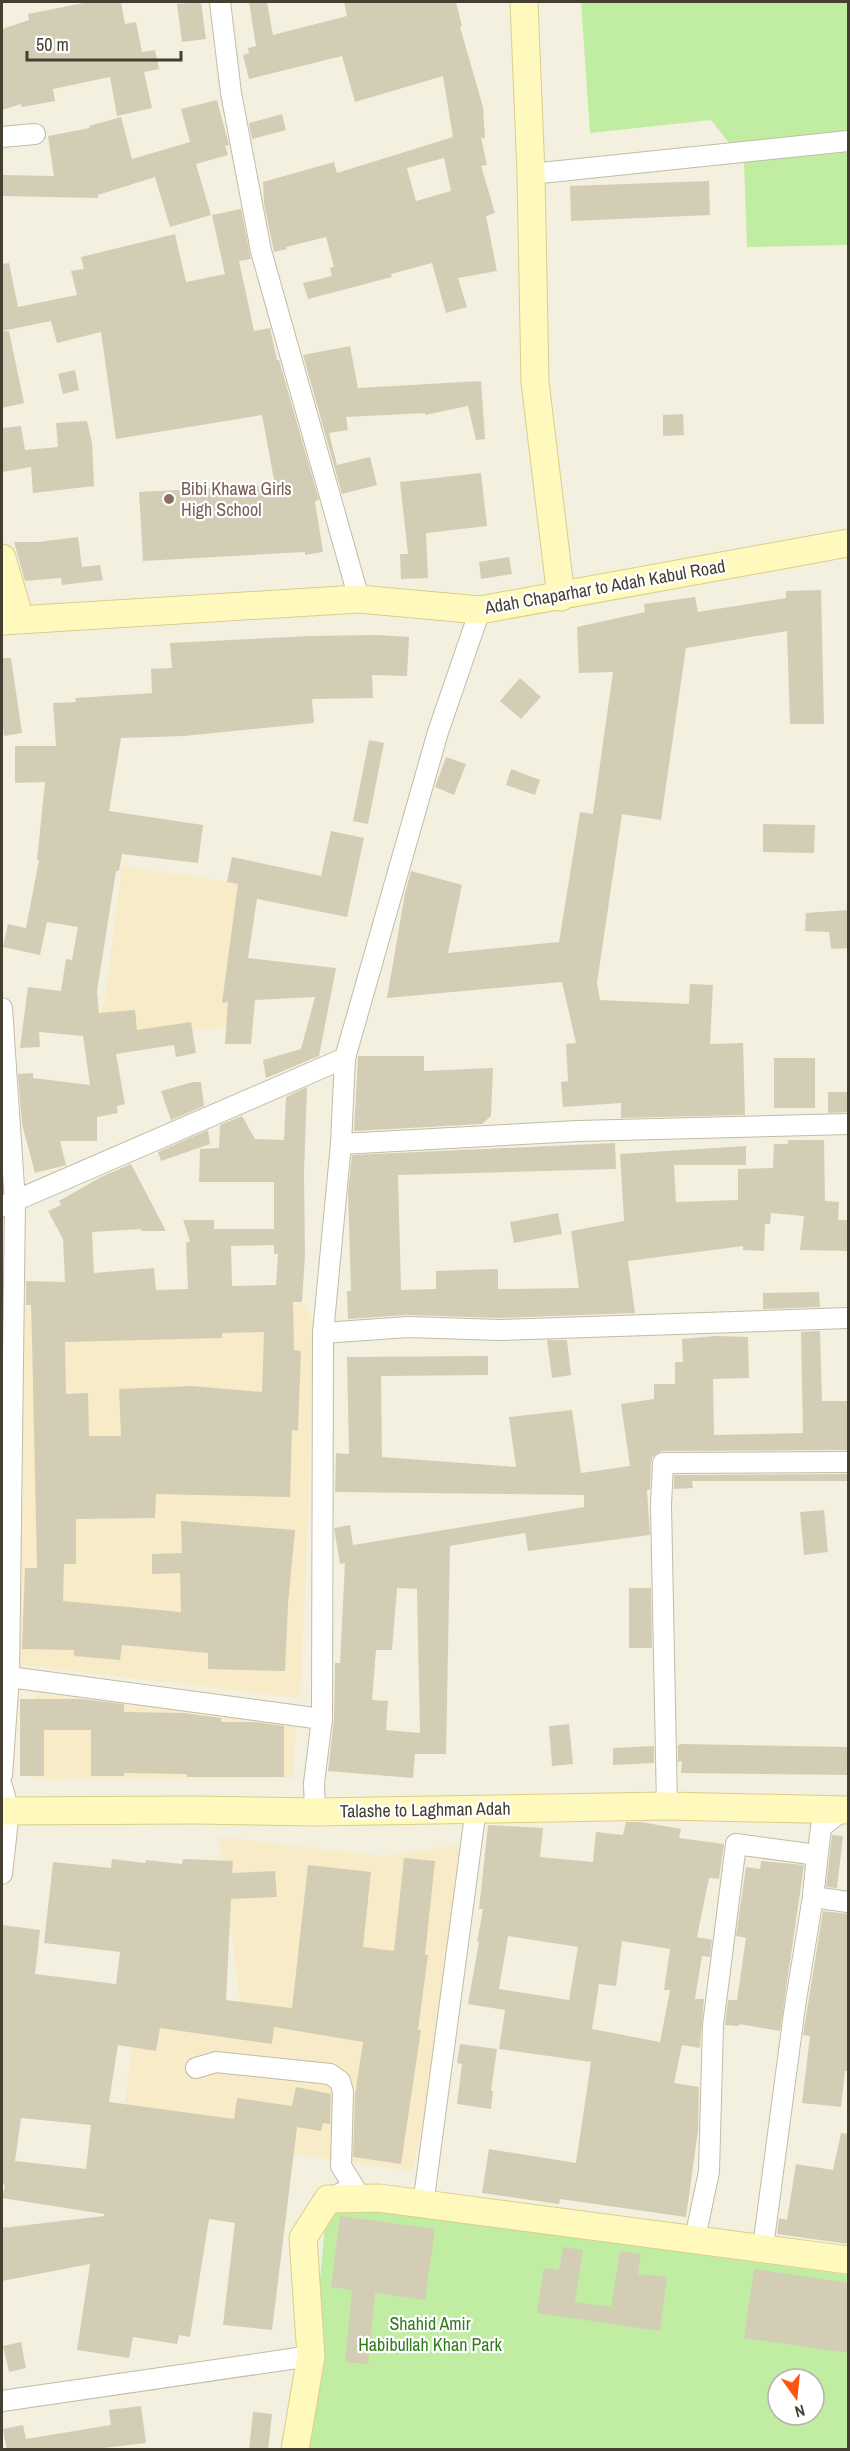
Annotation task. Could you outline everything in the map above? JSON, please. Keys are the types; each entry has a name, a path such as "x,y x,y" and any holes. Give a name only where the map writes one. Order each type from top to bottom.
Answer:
{"main road":[{"path":"524,2 531,174 535,382 561,597"},
{"name":"Adah Chaparhar to Adah Kabul Road","path":"11,620 359,599 480,610 849,543"},
{"path":"2,558 11,620"},
{"name":"Talashe to Laghman Adah","path":"4,1802 195,1810 315,1812 667,1806 846,1810"},
{"path":"296,2450 311,2356 303,2238 328,2199 379,2198 849,2260"}],"street":[{"path":"220,2 231,93 261,251 359,599"},
{"path":"2,136 35,134"},
{"path":"531,174 849,141"},
{"path":"315,1812 314,1783 322,1719 323,1334 341,1144 345,1058 438,732 480,610"},
{"path":"2,1008 8,1204 5,1676 2,1775"},
{"path":"8,1204 345,1058"},
{"path":"341,1144 578,1131 820,1130 849,1124"},
{"path":"323,1334 408,1327 500,1330 849,1318"},
{"path":"667,1806 661,1505 663,1463 849,1462"},
{"path":"5,1676 322,1719"},
{"path":"2,1874 4,1802"},
{"path":"423,2205 476,1808"},
{"path":"763,2247 821,1827 846,1810"},
{"path":"695,2238 709,2172 713,2025 736,1844 817,1855 813,1897"},
{"path":"813,1897 849,1902"},
{"path":"196,2068 216,2062 330,2074 340,2081 343,2092 341,2166 354,2187 328,2199"},
{"path":"2,2402 311,2356"}],"shaded area":[{"path":"122,866 242,884 234,1017 221,1027 137,1038 95,1040 106,992"},
{"path":"302,1303 313,1319 309,1503 300,1698 15,1664 23,1494 22,1309 164,1308"},
{"path":"36,1693 296,1725 293,1778 34,1779"},
{"path":"219,1837 382,1856 466,1844 442,2044 412,2171 121,2129 140,1989 240,2002"}],"green space":[{"path":"581,2 848,2 848,245 747,247 744,162 711,120 590,133"},
{"name":"Shahid Amir Habibullah Khan Park","path":"327,2204 848,2275 848,2449 304,2450"}],"building":[{"path":"89,2 121,2 125,24 136,22 142,52 155,50 159,69 144,72 152,108 117,116 110,77 53,89 55,101 22,107 21,104 2,110 2,29 29,20 28,14"},
{"path":"201,2 206,39 182,42 177,4"},
{"path":"249,2 267,2 273,35 347,16 344,2 456,2 462,26 460,27 483,107 485,138 481,138 487,165 481,166 495,213 486,216 497,271 458,278 467,307 446,313 432,263 391,274 392,277 308,299 303,283 332,276 330,268 334,267 326,237 274,252 264,204 263,182 334,162 337,173 453,137 443,76 355,102 342,56 249,79 243,55 249,53 248,48 256,46","holes":["444,158 451,191 416,201 407,168"]},
{"path":"217,100 229,145 225,146 228,155 196,164 211,215 170,227 155,177 98,195 98,198 2,196 2,175 54,176 48,136 90,128 89,126 121,117 132,159 190,142 181,109"},
{"path":"282,114 286,130 252,139 249,123"},
{"path":"709,181 710,215 571,221 570,186"},
{"path":"241,209 251,259 239,261 254,331 270,328 277,360 279,360 319,500 315,501 323,552 305,555 305,552 143,561 139,492 275,485 262,415 116,439 101,332 57,343 51,321 2,331 2,264 9,263 18,307 77,295 71,271 84,269 81,257 175,234 186,282 225,274 212,215"},
{"path":"2,331 9,331 24,403 2,408"},
{"path":"350,346 358,388 481,381 485,439 476,440 468,406 425,415 425,413 346,417 348,430 329,433 337,465 370,457 377,485 342,494 303,355"},
{"path":"75,370 79,390 63,394 58,374"},
{"path":"683,414 684,435 663,436 663,415"},
{"path":"87,421 92,443 94,486 33,493 31,467 2,472 2,428 21,426 25,450 58,447 56,423"},
{"path":"481,473 487,526 426,533 428,578 401,579 400,554 408,554 400,482"},
{"path":"78,537 82,567 100,565 103,580 62,585 61,578 25,581 14,542 38,542"},
{"path":"509,557 512,574 481,579 479,562"},
{"path":"821,590 824,724 790,724 787,631 686,648 661,820 622,814 597,983 600,1000 689,1004 690,984 713,985 710,1044 743,1043 745,1115 621,1118 621,1103 563,1107 561,1082 568,1081 566,1044 576,1043 562,982 387,998 405,893 411,871 462,885 448,953 559,942 580,812 593,814 613,672 579,673 577,627 645,612 644,604 695,597 698,612 786,598 786,591"},
{"path":"378,635 409,637 407,676 372,675 373,698 312,699 314,723 184,736 121,738 109,811 203,825 198,863 122,854 119,871 116,871 97,991 99,1013 135,1010 137,1030 191,1022 196,1053 176,1057 174,1045 116,1054 125,1104 117,1106 118,1113 97,1117 97,1141 60,1141 66,1165 35,1173 22,1124 18,1074 33,1073 33,1078 90,1085 83,1036 39,1032 40,1047 20,1048 28,987 61,991 66,959 72,960 78,927 47,922 40,955 3,947 8,924 26,928 39,860 37,860 45,782 15,783 15,746 56,746 53,703 76,702 75,698 152,693 151,669 172,668 170,643"},
{"path":"2,658 11,658 22,733 4,736 2,719"},
{"path":"520,678 541,697 521,719 500,701"},
{"path":"369,740 384,743 368,824 353,821"},
{"path":"446,757 466,764 454,795 435,787"},
{"path":"511,769 540,780 535,795 506,785"},
{"path":"763,824 815,825 814,853 763,852"},
{"path":"331,831 364,838 347,917 257,899 248,958 336,968 319,1056 266,1078 263,1060 301,1049 315,997 255,1000 251,1044 225,1044 228,1002 222,1003 238,884 227,882 232,857 321,876"},
{"path":"849,910 849,948 831,949 829,932 805,931 806,913"},
{"path":"358,1056 424,1056 424,1071 493,1068 491,1116 482,1124 354,1131"},
{"path":"774,1058 815,1058 815,1108 774,1108"},
{"path":"201,1082 204,1106 171,1120 161,1091"},
{"path":"307,1087 304,1173 305,1255 302,1302 293,1302 294,1350 301,1351 298,1431 292,1430 290,1497 156,1494 155,1518 76,1519 76,1564 64,1564 63,1601 181,1612 180,1573 152,1574 152,1554 182,1553 181,1521 295,1530 285,1671 208,1669 208,1653 122,1645 120,1660 74,1656 74,1650 22,1649 25,1568 37,1568 31,1305 26,1305 26,1281 65,1282 63,1239 48,1211 61,1205 59,1201 101,1177 131,1164 166,1231 141,1231 141,1229 92,1232 94,1273 154,1268 156,1290 188,1289 186,1243 190,1241 183,1220 214,1220 214,1229 274,1229 274,1182 199,1182 200,1149 219,1148 220,1125 242,1116 255,1139 284,1140 286,1097","holes":["274,1245 274,1254 278,1254 276,1285 232,1286 231,1246","264,1332 262,1392 192,1386 119,1389 121,1436 89,1436 88,1393 66,1394 65,1342 222,1338 222,1333"]},
{"path":"828,1092 849,1092 849,1112 828,1113"},
{"path":"208,1130 210,1144 161,1161 158,1152"},
{"path":"788,1140 824,1140 825,1201 839,1202 838,1220 849,1220 849,1251 800,1250 804,1216 771,1213 770,1224 765,1224 764,1251 743,1250 743,1246 628,1261 635,1313 500,1318 407,1315 348,1319 347,1291 351,1291 348,1192 352,1155 615,1143 616,1169 398,1175 401,1290 436,1289 436,1271 498,1269 498,1289 579,1288 571,1231 624,1221 620,1154 746,1146 746,1165 674,1165 676,1202 738,1200 738,1169 773,1168 774,1144 788,1144"},
{"path":"558,1213 562,1234 514,1243 510,1222"},
{"path":"819,1292 820,1307 763,1309 763,1293"},
{"path":"820,1331 822,1401 849,1401 849,1450 662,1451 653,1456 650,1490 647,1490 650,1535 528,1551 525,1533 450,1546 446,1754 415,1754 413,1778 328,1771 334,1719 335,1663 340,1663 345,1563 340,1564 334,1528 350,1525 353,1545 584,1507 584,1495 335,1492 336,1453 349,1454 347,1357 488,1356 488,1375 381,1376 382,1457 516,1467 509,1417 572,1410 581,1473 630,1466 621,1404 654,1399 654,1384 675,1384 675,1362 683,1362 682,1339 716,1336 748,1337 749,1378 713,1379 714,1435 803,1433 801,1332","holes":["397,1588 417,1589 420,1733 386,1730 388,1701 372,1700 376,1650 392,1650"]},
{"path":"547,1340 567,1340 571,1375 552,1378"},
{"path":"849,1474 849,1481 692,1481 693,1488 674,1489 674,1475"},
{"path":"824,1510 828,1552 804,1555 800,1512"},
{"path":"629,1588 651,1588 652,1648 629,1648"},
{"path":"20,1699 81,1699 124,1704 124,1712 184,1713 221,1718 221,1722 256,1722 284,1726 284,1777 187,1777 187,1774 124,1773 124,1776 91,1776 91,1730 44,1730 44,1776 20,1776"},
{"path":"569,1724 573,1764 552,1766 549,1726"},
{"path":"678,1745 849,1747 849,1775 681,1773 682,1761 678,1762"},
{"path":"654,1746 654,1763 613,1765 613,1748"},
{"path":"626,1822 641,1822 681,1829 679,1838 724,1844 719,1879 709,1878 697,1937 712,1940 710,1957 702,1956 695,1999 704,1999 700,2048 682,2045 674,2083 699,2087 698,2131 686,2217 560,2199 559,2204 482,2193 489,2149 576,2163 591,2062 499,2049 505,2010 468,2004 483,1909 479,1909 488,1825 543,1828 540,1857 593,1862 596,1832 623,1835","holes":["508,1936 578,1947 569,2000 499,1989","622,1941 670,1949 664,1990 670,1990 660,2042 592,2029 599,1984 616,1986"]},
{"path":"832,1835 843,1836 837,1888 826,1887"},
{"path":"404,1858 435,1861 425,1955 428,1955 418,2030 421,2030 401,2164 353,2157 355,2095 363,2042 274,2027 272,2044 160,2028 156,2051 118,2045 109,2102 234,2119 237,2098 292,2106 296,2087 331,2094 330,2124 323,2123 321,2131 297,2127 272,2330 223,2325 235,2223 209,2219 190,2337 179,2335 177,2344 133,2337 129,2358 77,2350 90,2264 2,2281 2,2228 104,2216 104,2214 2,2198 5,2185 2,2184 2,1925 40,1930 35,1974 116,1984 120,1952 44,1943 53,1862 111,1868 112,1859 182,1864 183,1859 233,1861 232,1873 275,1871 277,1897 231,1899 226,2000 292,2008 308,1865 371,1872 363,1947 394,1951","holes":["21,2118 91,2125 86,2169 15,2161"]},
{"path":"761,1861 804,1865 780,2031 739,2024 739,2026 725,2025 728,2000 737,2000 746,1938 736,1936 746,1867 760,1869"},
{"path":"823,1911 849,1914 849,2071 845,2071 841,2107 802,2103 810,2036 803,2035"},
{"path":"460,2044 497,2049 491,2109 457,2104 462,2064 457,2063"},
{"path":"841,2133 849,2134 849,2244 777,2234 779,2218 787,2220 796,2164 833,2170"},
{"path":"340,2216 435,2229 425,2300 375,2293 368,2364 345,2362 352,2290 331,2287"},
{"path":"563,2247 583,2250 575,2302 611,2307 620,2251 641,2254 638,2274 667,2277 660,2331 537,2313 544,2268 559,2270"},
{"path":"754,2269 849,2283 849,2353 744,2338"},
{"path":"21,2342 26,2368 9,2372 3,2346"},
{"path":"141,2406 146,2443 86,2450 7,2450 3,2429 23,2425 26,2439 111,2425 109,2410"},
{"path":"253,2412 272,2414 268,2450 249,2450"}],"place":[{"name":"Bibi Khawa Girls High School","path":"169,499"}]}
